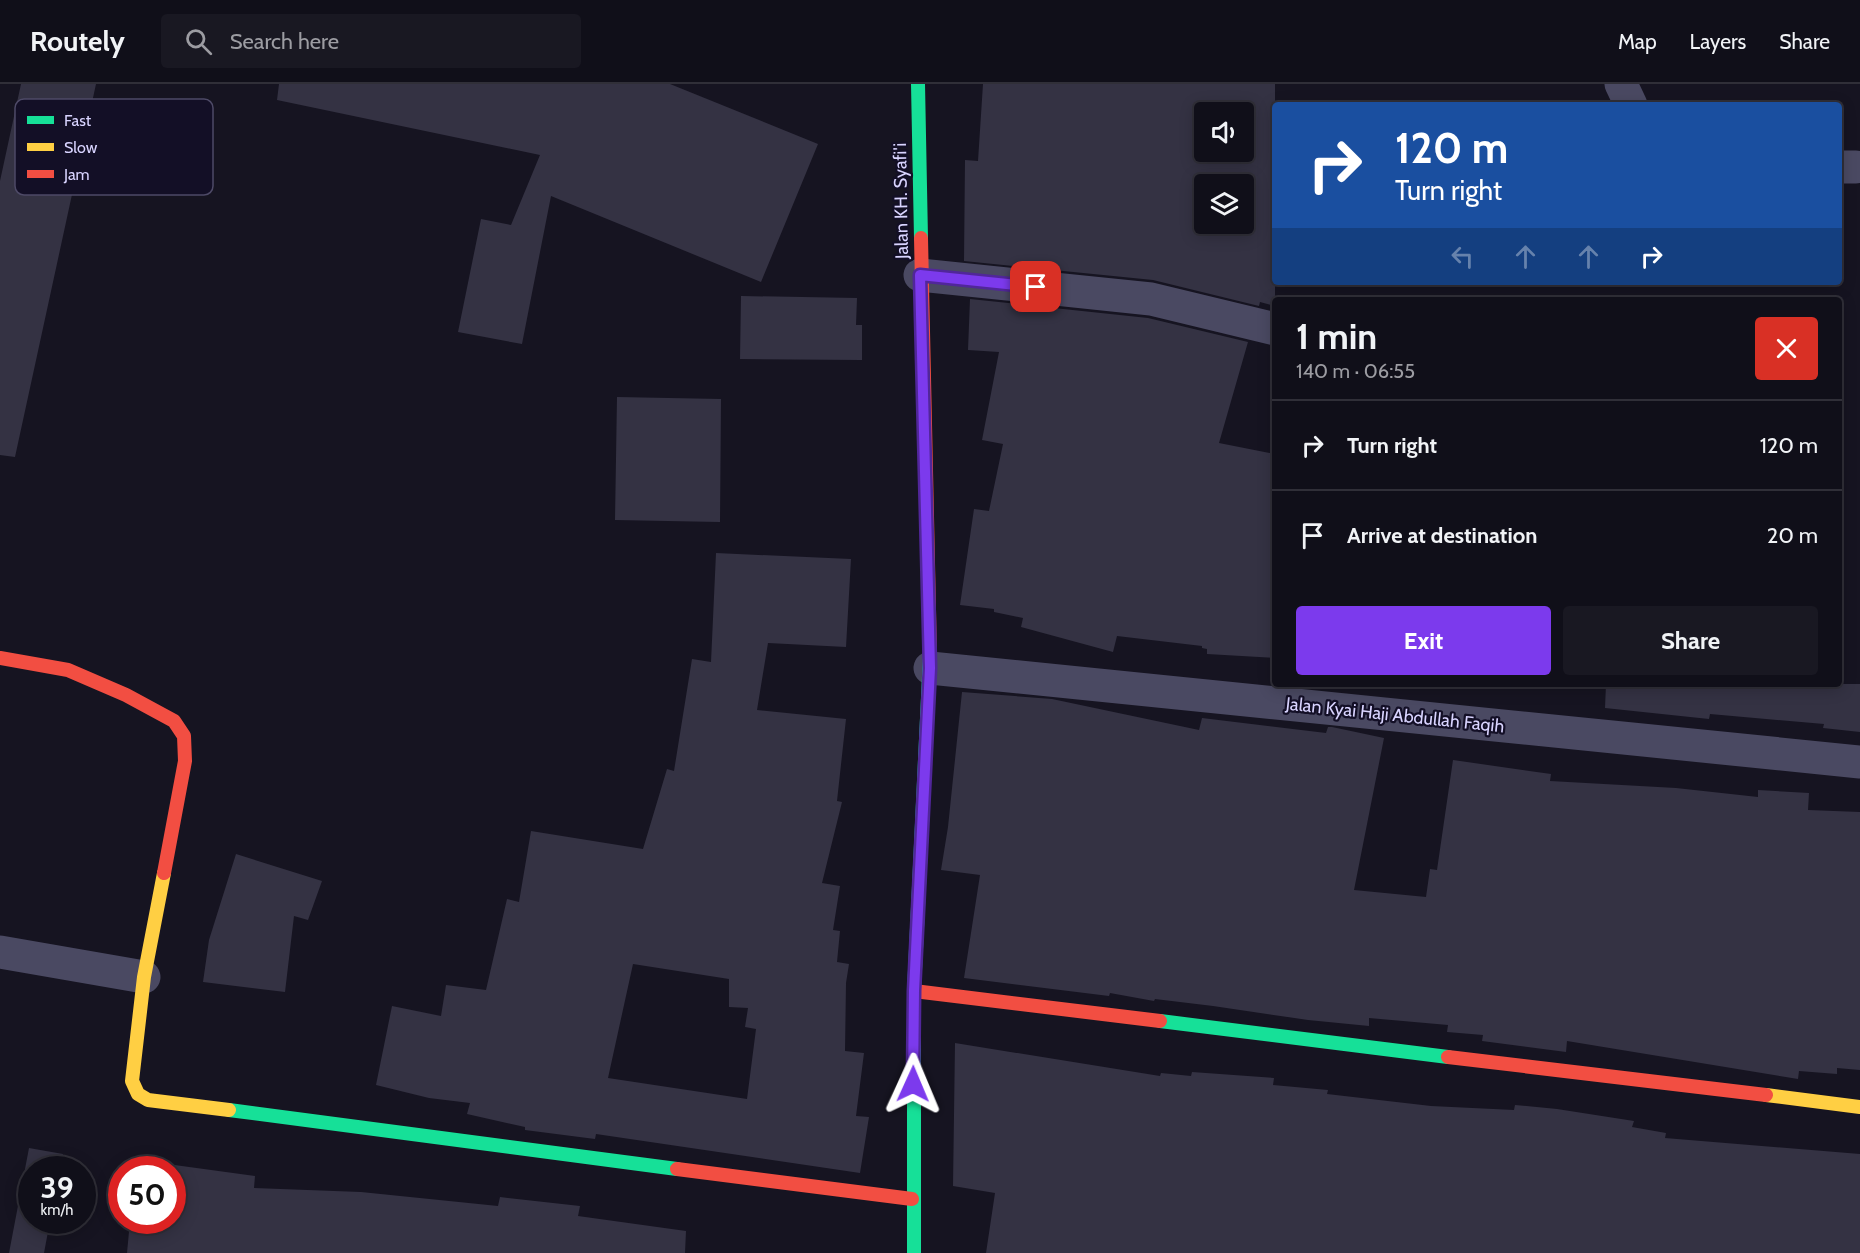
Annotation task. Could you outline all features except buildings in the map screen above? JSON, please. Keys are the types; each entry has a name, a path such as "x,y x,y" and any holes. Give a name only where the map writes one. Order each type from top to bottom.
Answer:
{"street":[{"name":"Jalan KH. Syafi'i","path":"914,1253 912,1199 914,991 930,668 920,275 918,84"},
{"path":"1621,84 1630,102"},
{"path":"920,275 1151,299 1272,328"},
{"path":"0,658 68,670 97,682 174,721 184,736 185,761 144,977 130,1077 134,1091 140,1097 148,1100 912,1199"},
{"name":"Jalan Kyai Haji Abdullah Faqih","path":"930,668 1860,762"},
{"path":"0,952 144,977"},
{"path":"914,991 1860,1107"}],"traffic: fast":[{"path":"918,84 921,238"},
{"path":"914,1253 914,991 930,655"},
{"path":"1160,1021 1448,1057"},
{"path":"229,1110 677,1169"}],"traffic: slow":[{"path":"164,873 144,977 132,1081 138,1094 148,1100 229,1110"},
{"path":"1766,1095 1860,1107"}],"traffic: jam":[{"path":"921,238 930,655"},
{"path":"0,658 68,670 126,695 174,721 184,736 185,761 164,873"},
{"path":"914,991 1160,1021"},
{"path":"1448,1057 1766,1095"},
{"path":"677,1169 912,1199"}],"route":[{"path":"913,1084 914,991 930,668 920,275 1036,287"}]}
